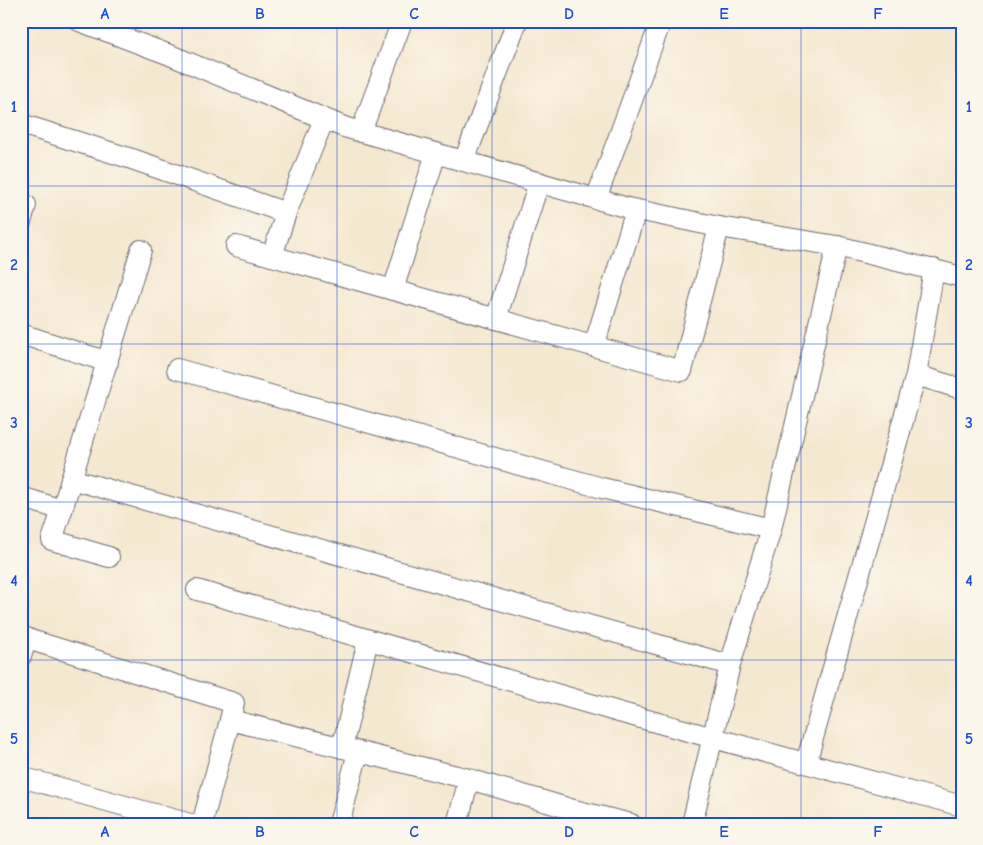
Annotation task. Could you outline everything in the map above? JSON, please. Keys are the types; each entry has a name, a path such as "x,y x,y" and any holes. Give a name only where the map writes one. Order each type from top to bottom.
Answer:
{"street":[{"path":"80,21 361,132 636,210 719,227 837,246 962,277"},
{"path":"361,132 402,21"},
{"path":"464,161 517,21"},
{"path":"596,199 661,21"},
{"path":"272,256 286,212 324,118"},
{"path":"21,124 132,159 286,212"},
{"path":"394,290 436,153"},
{"path":"496,319 539,182"},
{"path":"594,346 636,210"},
{"path":"236,246 682,371 719,227"},
{"path":"692,824 730,665 771,529 837,246"},
{"path":"108,557 52,540 141,250"},
{"path":"806,763 916,375 934,269"},
{"path":"21,334 108,362"},
{"path":"177,369 602,488 771,529"},
{"path":"916,375 962,388"},
{"path":"71,479 730,665"},
{"path":"21,497 62,510"},
{"path":"196,590 713,738 962,806"},
{"path":"339,824 368,640"},
{"path":"23,644 234,703 202,824"},
{"path":"230,720 468,779 573,817 631,824"},
{"path":"21,776 190,824"},
{"path":"457,824 468,779"}]}
